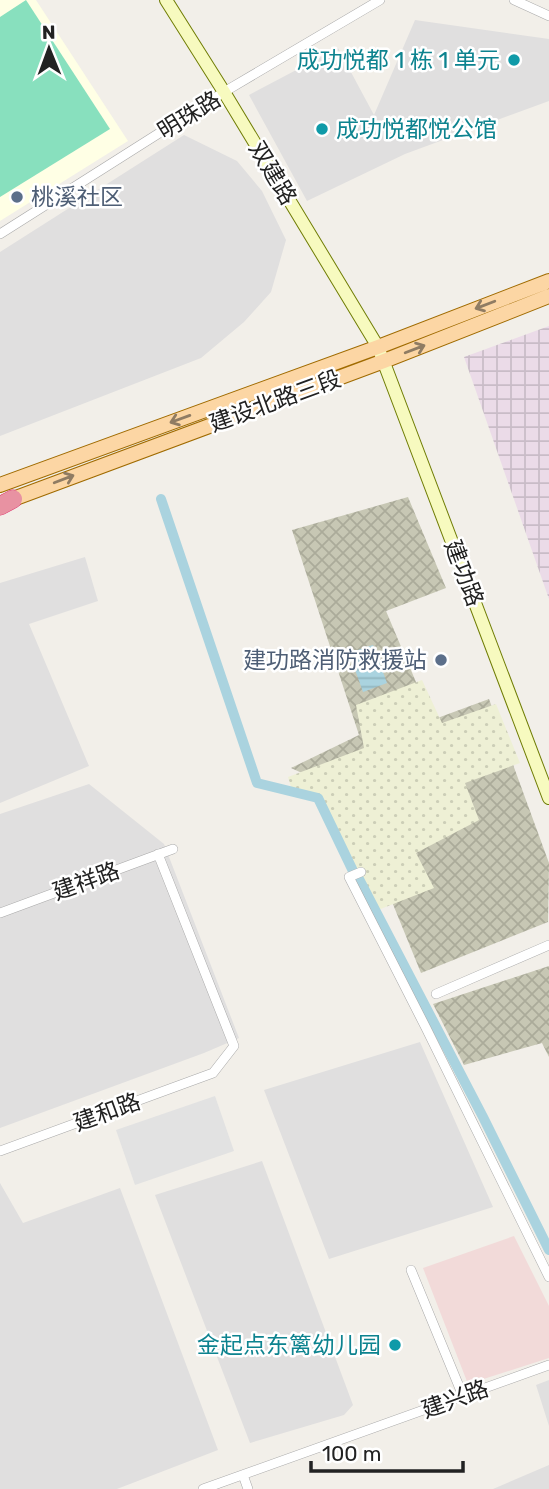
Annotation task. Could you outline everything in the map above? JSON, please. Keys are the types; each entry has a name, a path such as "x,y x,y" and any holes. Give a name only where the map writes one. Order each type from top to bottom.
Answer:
{"main road":[{"name":"建设北路三段","path":"4,503 381,354 549,281"},
{"name":"建设北路三段","path":"0,485 549,296"}],"street":[{"name":"双建路","path":"166,0 381,354"},
{"name":"明珠路","path":"0,234 224,92 380,0"},
{"path":"514,0 549,16"},
{"name":"建功路","path":"381,354 549,798"},
{"name":"建祥路","path":"0,913 173,849"},
{"name":"建和路","path":"0,1151 213,1073 234,1046 158,854"},
{"path":"361,872 349,877 549,1277"},
{"path":"436,993 549,945"},
{"path":"411,1270 463,1396"},
{"name":"建兴路","path":"203,1489 549,1365"},
{"path":"243,1475 248,1489"}],"shaded area":[{"path":"0,0 36,0 128,141 0,221"},
{"path":"415,20 549,39 549,101 405,154 307,201 249,95 338,48 374,115"},
{"path":"184,135 237,161 262,191 286,240 271,292 244,322 201,358 0,436 0,252"},
{"path":"549,326 549,599 464,357"},
{"path":"408,497 446,588 386,611 432,720 489,699 549,863 548,922 421,973 348,794 291,768 359,735 292,530"},
{"path":"85,557 98,601 29,624 89,766 0,803 0,583"},
{"path":"422,680 442,723 496,704 520,763 465,783 479,820 416,853 434,888 378,910 321,797 291,787 288,777 364,748 356,705"},
{"path":"89,784 164,844 239,1038 0,1128 0,814"},
{"path":"549,966 549,1057 542,1043 464,1065 433,1004"},
{"path":"420,1042 493,1207 329,1259 264,1090"},
{"path":"215,1096 234,1151 135,1185 116,1130"},
{"path":"262,1161 353,1405 344,1415 250,1443 155,1195"},
{"path":"0,1183 23,1223 120,1188 218,1450 117,1489 0,1489"},
{"path":"514,1236 549,1306 549,1358 468,1384 423,1268"},
{"path":"549,1380 549,1426 536,1385"},
{"path":"549,1465 549,1489 493,1489"}],"green space":[{"path":"26,0 110,129 0,197 0,17"}],"water":[{"path":"373,645 387,683 363,692 349,653"}],"waterway":[{"path":"161,499 257,783 318,798 353,871"},
{"path":"359,879 549,1250"}],"place":[{"name":"成功悦都 1 栋 1 单元","path":"514,60"},
{"name":"成功悦都悦公馆","path":"322,129"},
{"name":"桃溪社区","path":"17,197"},
{"name":"建功路消防救援站","path":"441,660"},
{"name":"金起点东篱幼儿园","path":"395,1345"}]}
